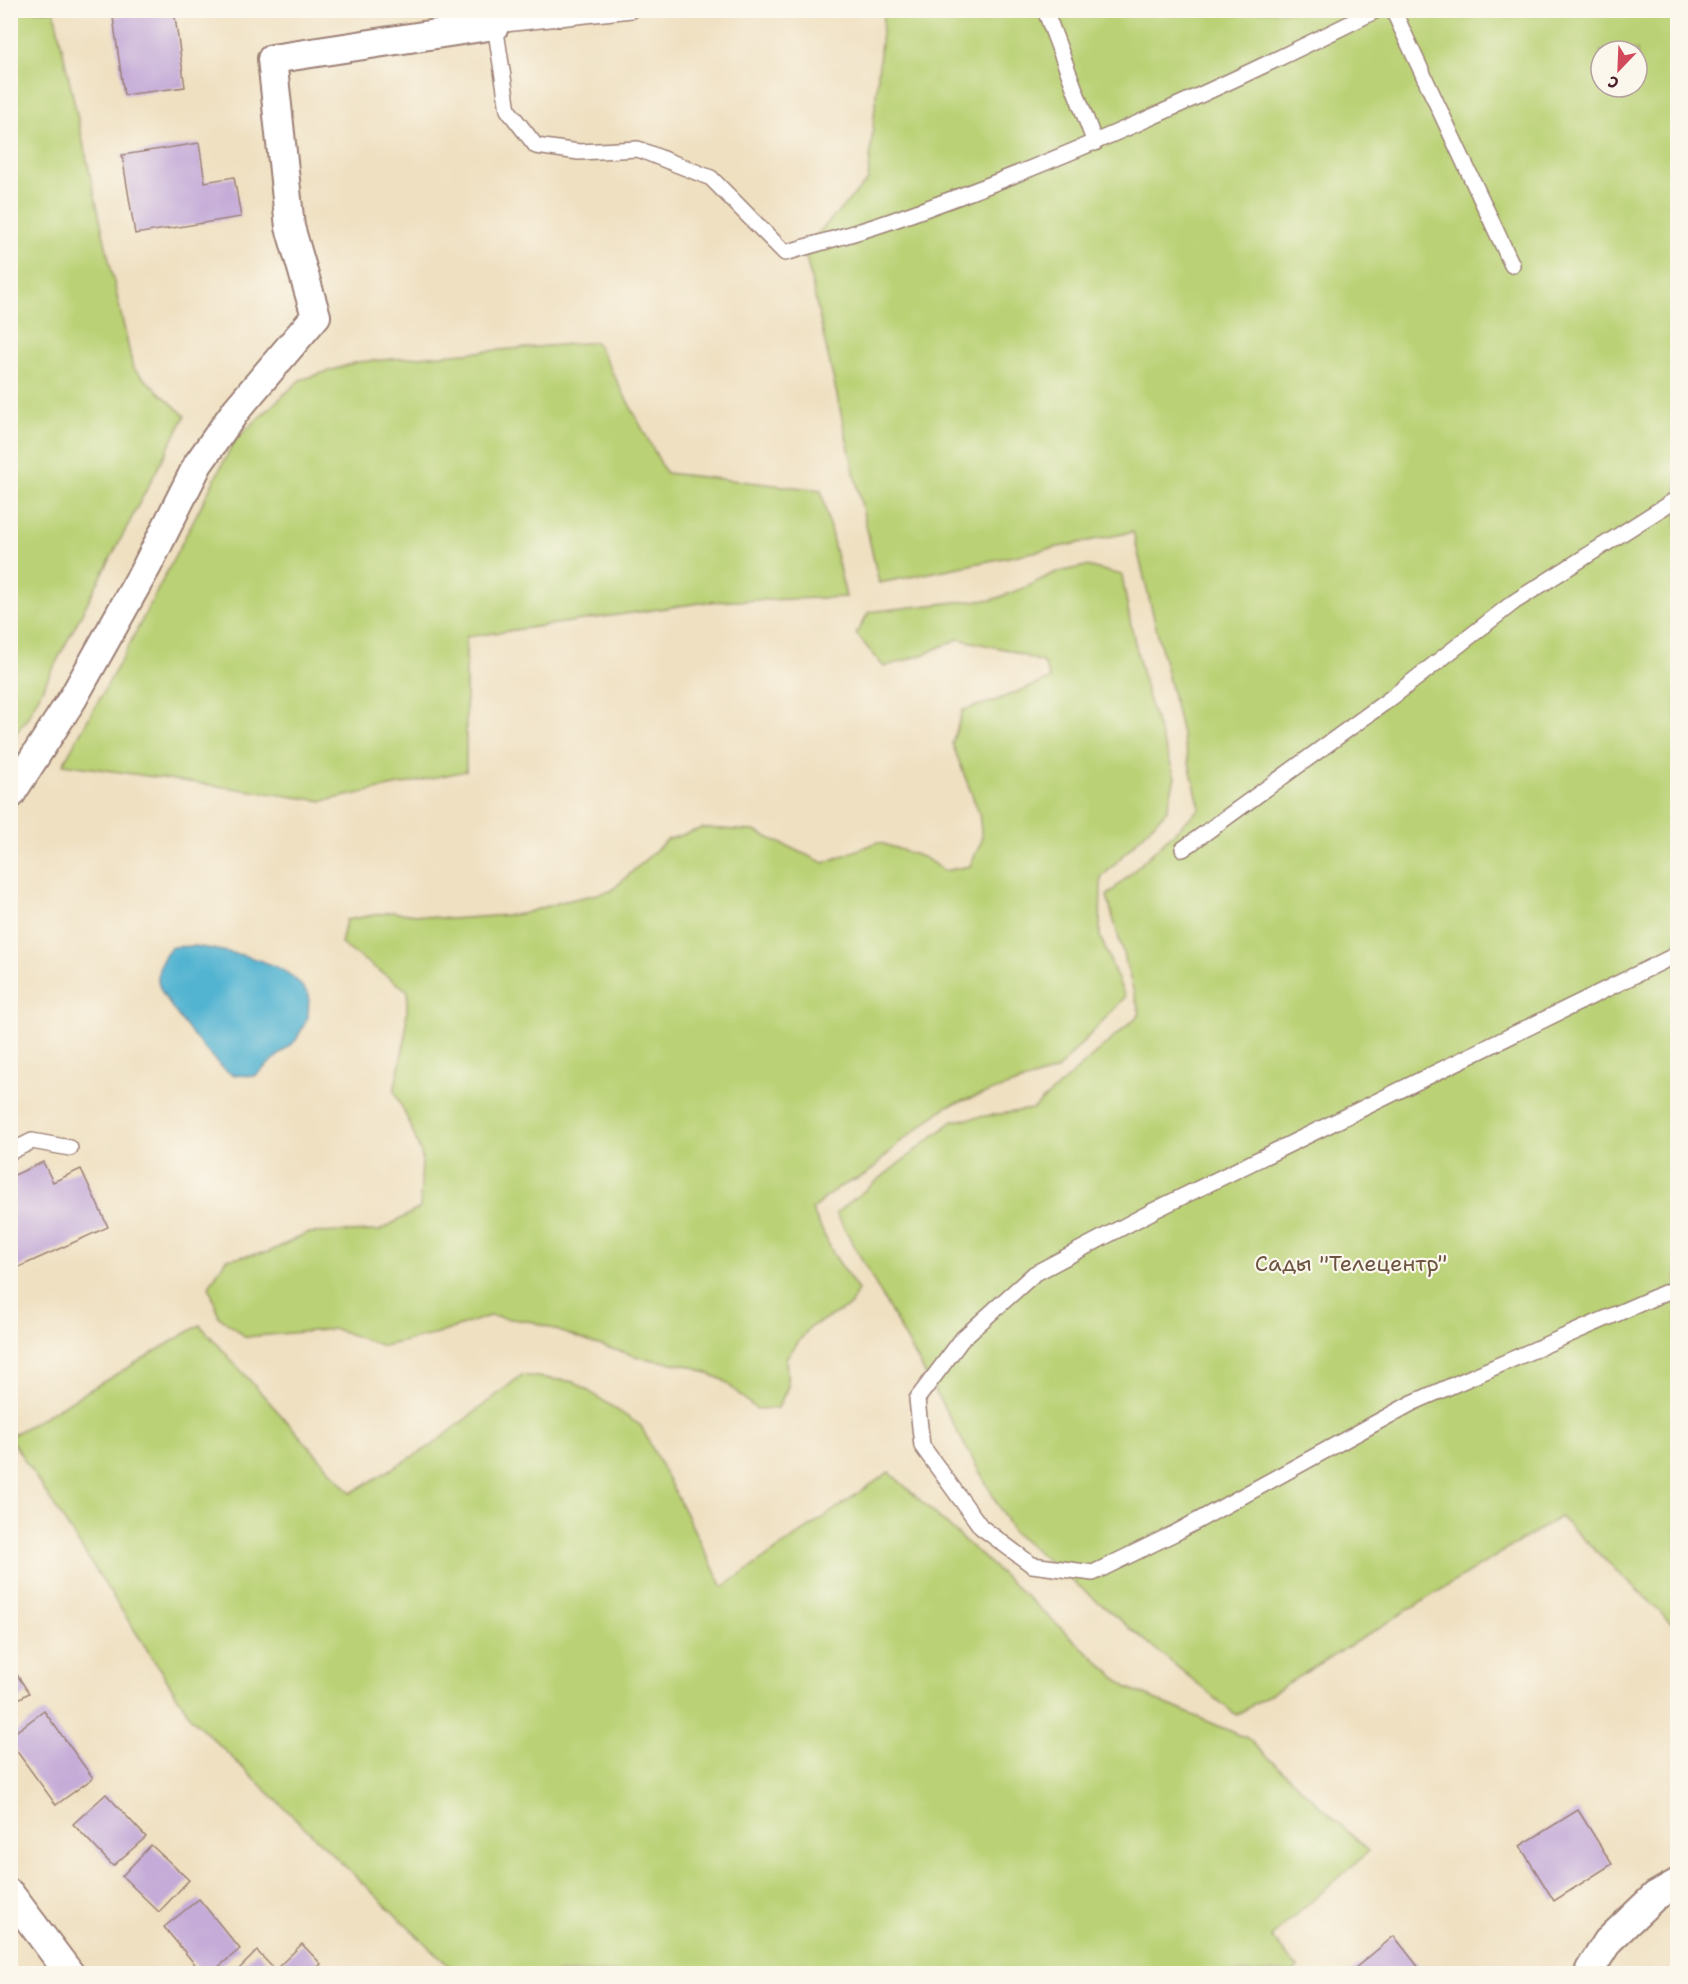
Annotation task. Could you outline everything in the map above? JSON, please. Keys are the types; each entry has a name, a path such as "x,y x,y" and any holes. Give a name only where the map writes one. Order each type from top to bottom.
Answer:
{"street":[{"path":"10,795 73,698 147,566 198,464 237,409 315,316 290,227 272,59 495,25"},
{"path":"1590,1974 1590,1970 1608,1941 1655,1896 1677,1882"},
{"path":"10,1894 70,1974"}],"lane":[{"path":"631,10 495,25 508,110 536,146 579,152 638,149 711,178 785,253 892,221 1036,168 1261,68 1377,10"},
{"path":"1045,10 1095,143"},
{"path":"1393,10 1512,265"},
{"path":"1183,849 1391,698 1514,602 1677,498"},
{"path":"1677,954 1155,1210 1034,1274 963,1338 917,1399 922,1446 981,1527 1032,1565 1093,1573 1178,1532 1412,1402 1677,1287"},
{"path":"10,1152 32,1141 70,1148"}],"green space":[{"path":"11,10 54,11 133,368 185,416 26,720 11,739"},
{"name":"Сады \"Телецентр\"","path":"884,11 1677,11 1677,1628 1560,1517 1236,1715 1013,1532 836,1213 953,1121 1033,1109 1140,1014 1107,896 1200,808 1133,532 879,583 804,248 868,180"},
{"path":"596,342 666,473 821,490 846,597 707,602 466,637 466,771 323,801 63,764 124,655 235,440 300,380 358,362"},
{"path":"1086,566 1122,575 1148,698 1175,777 1167,810 1101,878 1100,936 1125,997 1057,1070 947,1106 899,1143 867,1174 837,1188 812,1210 834,1255 858,1290 850,1306 810,1327 786,1358 788,1386 778,1408 756,1409 723,1380 691,1366 642,1358 534,1322 489,1316 437,1334 383,1346 335,1329 246,1337 219,1317 209,1286 226,1259 269,1252 307,1233 379,1231 420,1208 422,1157 410,1124 394,1091 405,1040 408,991 341,944 346,920 392,912 450,919 522,914 561,902 611,891 667,840 703,828 754,831 824,863 878,842 925,858 944,871 970,866 982,840 979,813 952,743 963,710 994,701 1050,679 1044,663 1009,650 958,639 922,655 884,667 856,634 869,612 992,600 1054,573"},
{"path":"200,1325 351,1493 431,1446 522,1375 575,1382 641,1426 723,1587 889,1472 1126,1687 1247,1738 1369,1851 1271,1937 1298,1968 1293,1973 456,1973 192,1719 11,1439 11,1436"}],"water":[{"path":"195,946 246,956 271,965 293,977 309,995 308,1017 296,1040 255,1076 232,1074 215,1060 180,1019 159,985 159,969 171,947"}],"building":[{"path":"174,10 185,87 124,95 113,17"},
{"path":"199,143 205,182 234,177 241,217 135,234 122,155"},
{"path":"43,1162 53,1182 81,1169 108,1227 10,1271 10,1177"},
{"path":"10,1664 29,1693 10,1704"},
{"path":"44,1711 93,1778 56,1805 10,1742 10,1736"},
{"path":"106,1794 146,1837 113,1866 73,1824"},
{"path":"1578,1810 1612,1864 1554,1901 1520,1846"},
{"path":"151,1845 189,1880 159,1912 122,1876"},
{"path":"199,1899 240,1949 210,1974 203,1974 164,1927"},
{"path":"1394,1936 1424,1974 1348,1974"},
{"path":"302,1944 321,1964 310,1974 234,1974 257,1951 275,1970"}]}
